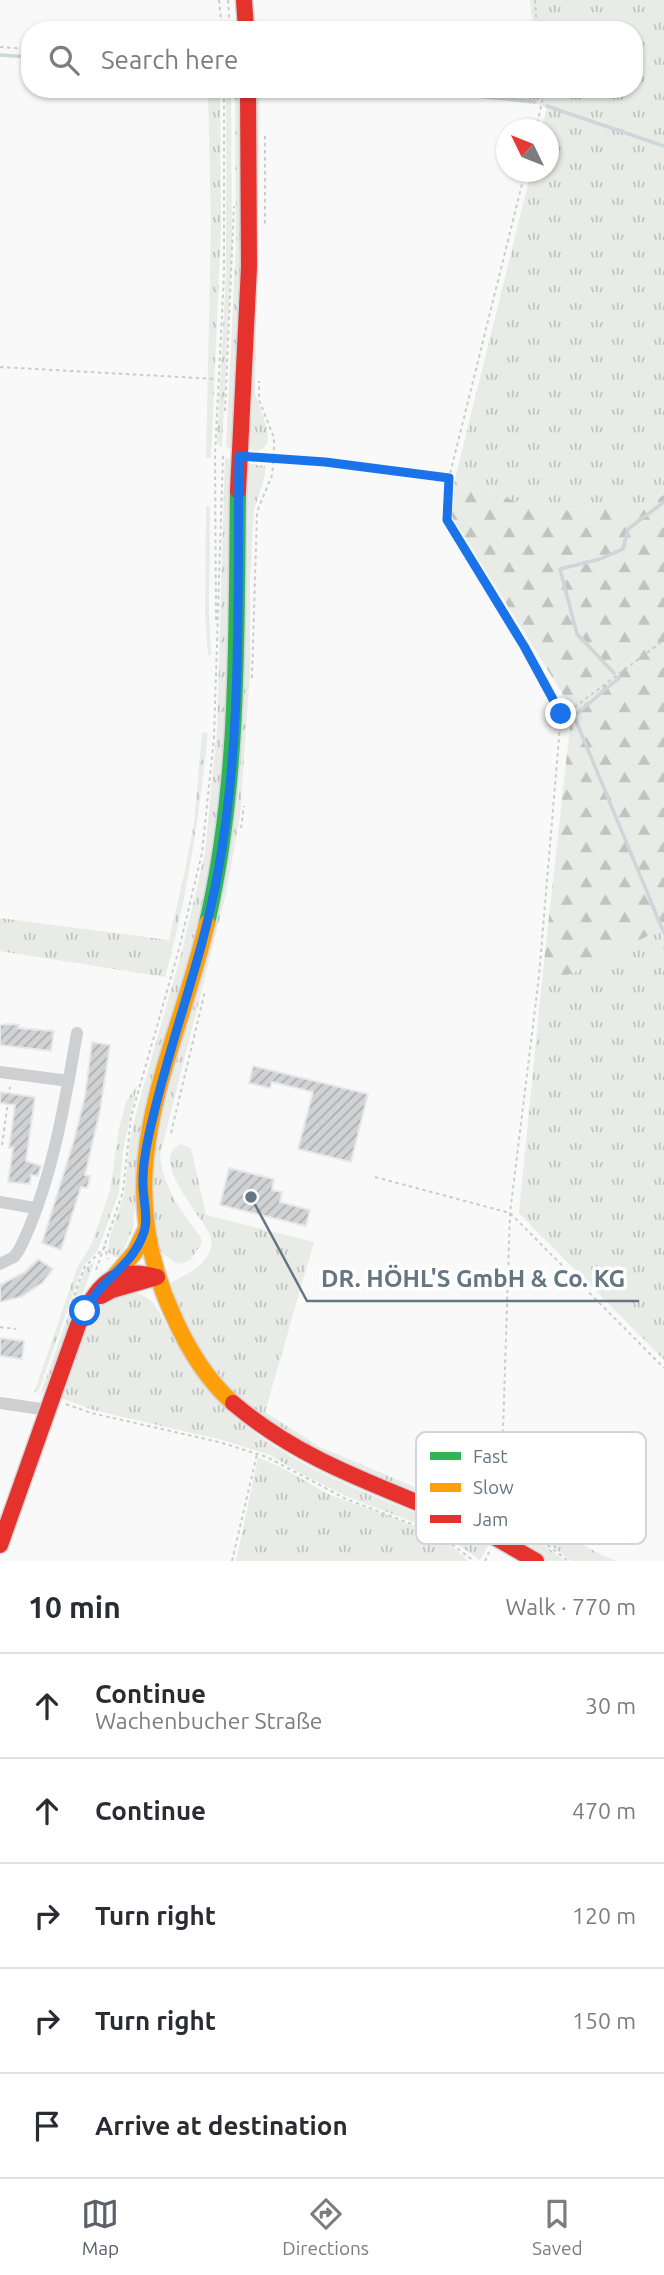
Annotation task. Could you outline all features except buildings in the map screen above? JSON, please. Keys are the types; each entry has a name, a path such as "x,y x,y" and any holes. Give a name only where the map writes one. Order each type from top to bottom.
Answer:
{"main road":[{"path":"244,0 245,21"},
{"path":"248,98 250,225 231,455 235,689 228,809 218,873 202,944 167,1060 150,1131 143,1180 146,1229 157,1277 178,1327 204,1368 235,1405 259,1426 318,1462 416,1504"},
{"path":"0,1545 85,1311 99,1288 114,1277 130,1259 146,1229"},
{"path":"114,1277 137,1270 157,1277"},
{"path":"85,1311 102,1294 157,1277"},
{"path":"506,1544 536,1561"}],"street":[{"path":"0,1264 14,1257 19,1250 35,1208 58,1132 77,1033"},
{"path":"6,1073 69,1081"},
{"path":"0,1202 35,1208"},
{"path":"0,1403 50,1405"}],"path":[{"path":"219,0 221,21"},
{"path":"228,0 229,21"},
{"path":"535,0 536,21"},
{"path":"0,47 21,48"},
{"path":"217,635 215,455 224,274 223,98"},
{"path":"538,119 543,98"},
{"path":"503,1432 510,1213 539,976 561,714 524,646 447,520 449,478 523,182"},
{"path":"225,415 234,195"},
{"path":"0,367 218,379"},
{"path":"215,455 312,461 449,478"},
{"path":"99,1288 96,1270 123,1192 131,1117 180,949 202,853 214,738 217,635 231,455"},
{"path":"561,714 572,709 664,640"},
{"path":"2,1145 6,1073"},
{"path":"375,1177 510,1213 664,1368"},
{"path":"0,1327 16,1329"},
{"path":"50,1405 219,1442 257,1453 346,1499 416,1526"},
{"path":"232,1561 257,1453"},
{"path":"451,1544 474,1561"},
{"path":"546,1544 568,1561"}],"green space":[{"path":"530,0 664,0 664,495 649,503 545,512 455,479 529,182 559,182 559,119 544,119 547,108 537,104 475,98 643,98 643,21 532,21"},
{"path":"208,98 220,98 221,227 211,458 206,458 211,227"},
{"path":"226,98 231,98 232,245 220,447 217,442 226,275"},
{"path":"235,98 243,98 245,160 236,446 229,449 226,445 236,245"},
{"path":"254,98 260,98 255,394 268,437 267,444 262,449 253,451 247,446"},
{"path":"225,458 235,460 227,731 214,863 135,1202 133,1229 120,1257 115,1257 108,1252 110,1236 125,1192 130,1140 182,951 205,853 217,731"},
{"path":"250,464 265,466 265,475 254,510 250,581 250,672 240,816 226,894 160,1155 169,1188 202,1243 191,1259 182,1264 174,1262 161,1252 156,1236 149,1183 156,1121 212,925 246,470"},
{"path":"455,479 545,512 649,503 664,495 664,952 660,930 558,980 543,971 572,709 452,517"},
{"path":"206,506 210,507 211,655 208,655 205,613"},
{"path":"202,732 208,733 197,825 180,916 165,977 0,951 0,918 169,940 194,823"},
{"path":"660,930 664,952 664,1360 519,1213 543,971 558,980"},
{"path":"137,1085 123,1151 119,1192 97,1252 83,1266 39,1390 34,1393 77,1268 91,1245 110,1191 119,1128 126,1102"},
{"path":"181,1144 191,1148 206,1215 314,1242 265,1412 320,1447 416,1488 416,1498 347,1469 252,1413 199,1352 167,1285 202,1263 209,1253 211,1237 174,1175 170,1162 172,1152"},
{"path":"94,1262 51,1382 40,1395 84,1270"},
{"path":"131,1291 146,1298 154,1304 194,1372 239,1420 300,1462 333,1479 416,1512 416,1523 348,1497 270,1455 222,1440 93,1410 59,1397 88,1314 104,1299"},
{"path":"258,1458 277,1465 331,1495 416,1527 416,1544 448,1544 468,1561 236,1561"},
{"path":"456,1544 489,1544 480,1560"},
{"path":"516,1544 543,1544 565,1561 544,1561"},
{"path":"549,1544 581,1544 616,1561 571,1561"}],"waterway":[{"path":"0,55 21,56"},
{"path":"498,98 535,102"},
{"path":"547,106 664,146"},
{"path":"614,673 577,634 560,569 600,559 623,549 628,529 664,502"},
{"path":"618,677 574,716 664,933"}],"traffic: fast":[{"path":"207,923 218,869 231,762 236,654 238,491"}],"traffic: slow":[{"path":"207,923 152,1117 145,1164 145,1212 154,1262 173,1315 198,1362 233,1403"},
{"path":"114,1277 135,1252 146,1229"}],"traffic: jam":[{"path":"244,0 245,21"},
{"path":"238,491 249,267 248,98"},
{"path":"0,1545 78,1325 92,1300 107,1282 117,1276 141,1274 157,1277"},
{"path":"101,1296 112,1290 157,1277"},
{"path":"233,1403 261,1425 319,1460 416,1502"},
{"path":"507,1544 536,1561"}],"place":[{"name":"DR. HÖHL'S GmbH & Co. KG","path":"251,1197"}],"route":[{"path":"85,1311 92,1297 130,1259 146,1229 143,1180 152,1119 202,944 218,873 234,739 239,456 325,462 449,478 447,520 524,646 561,714"}]}
